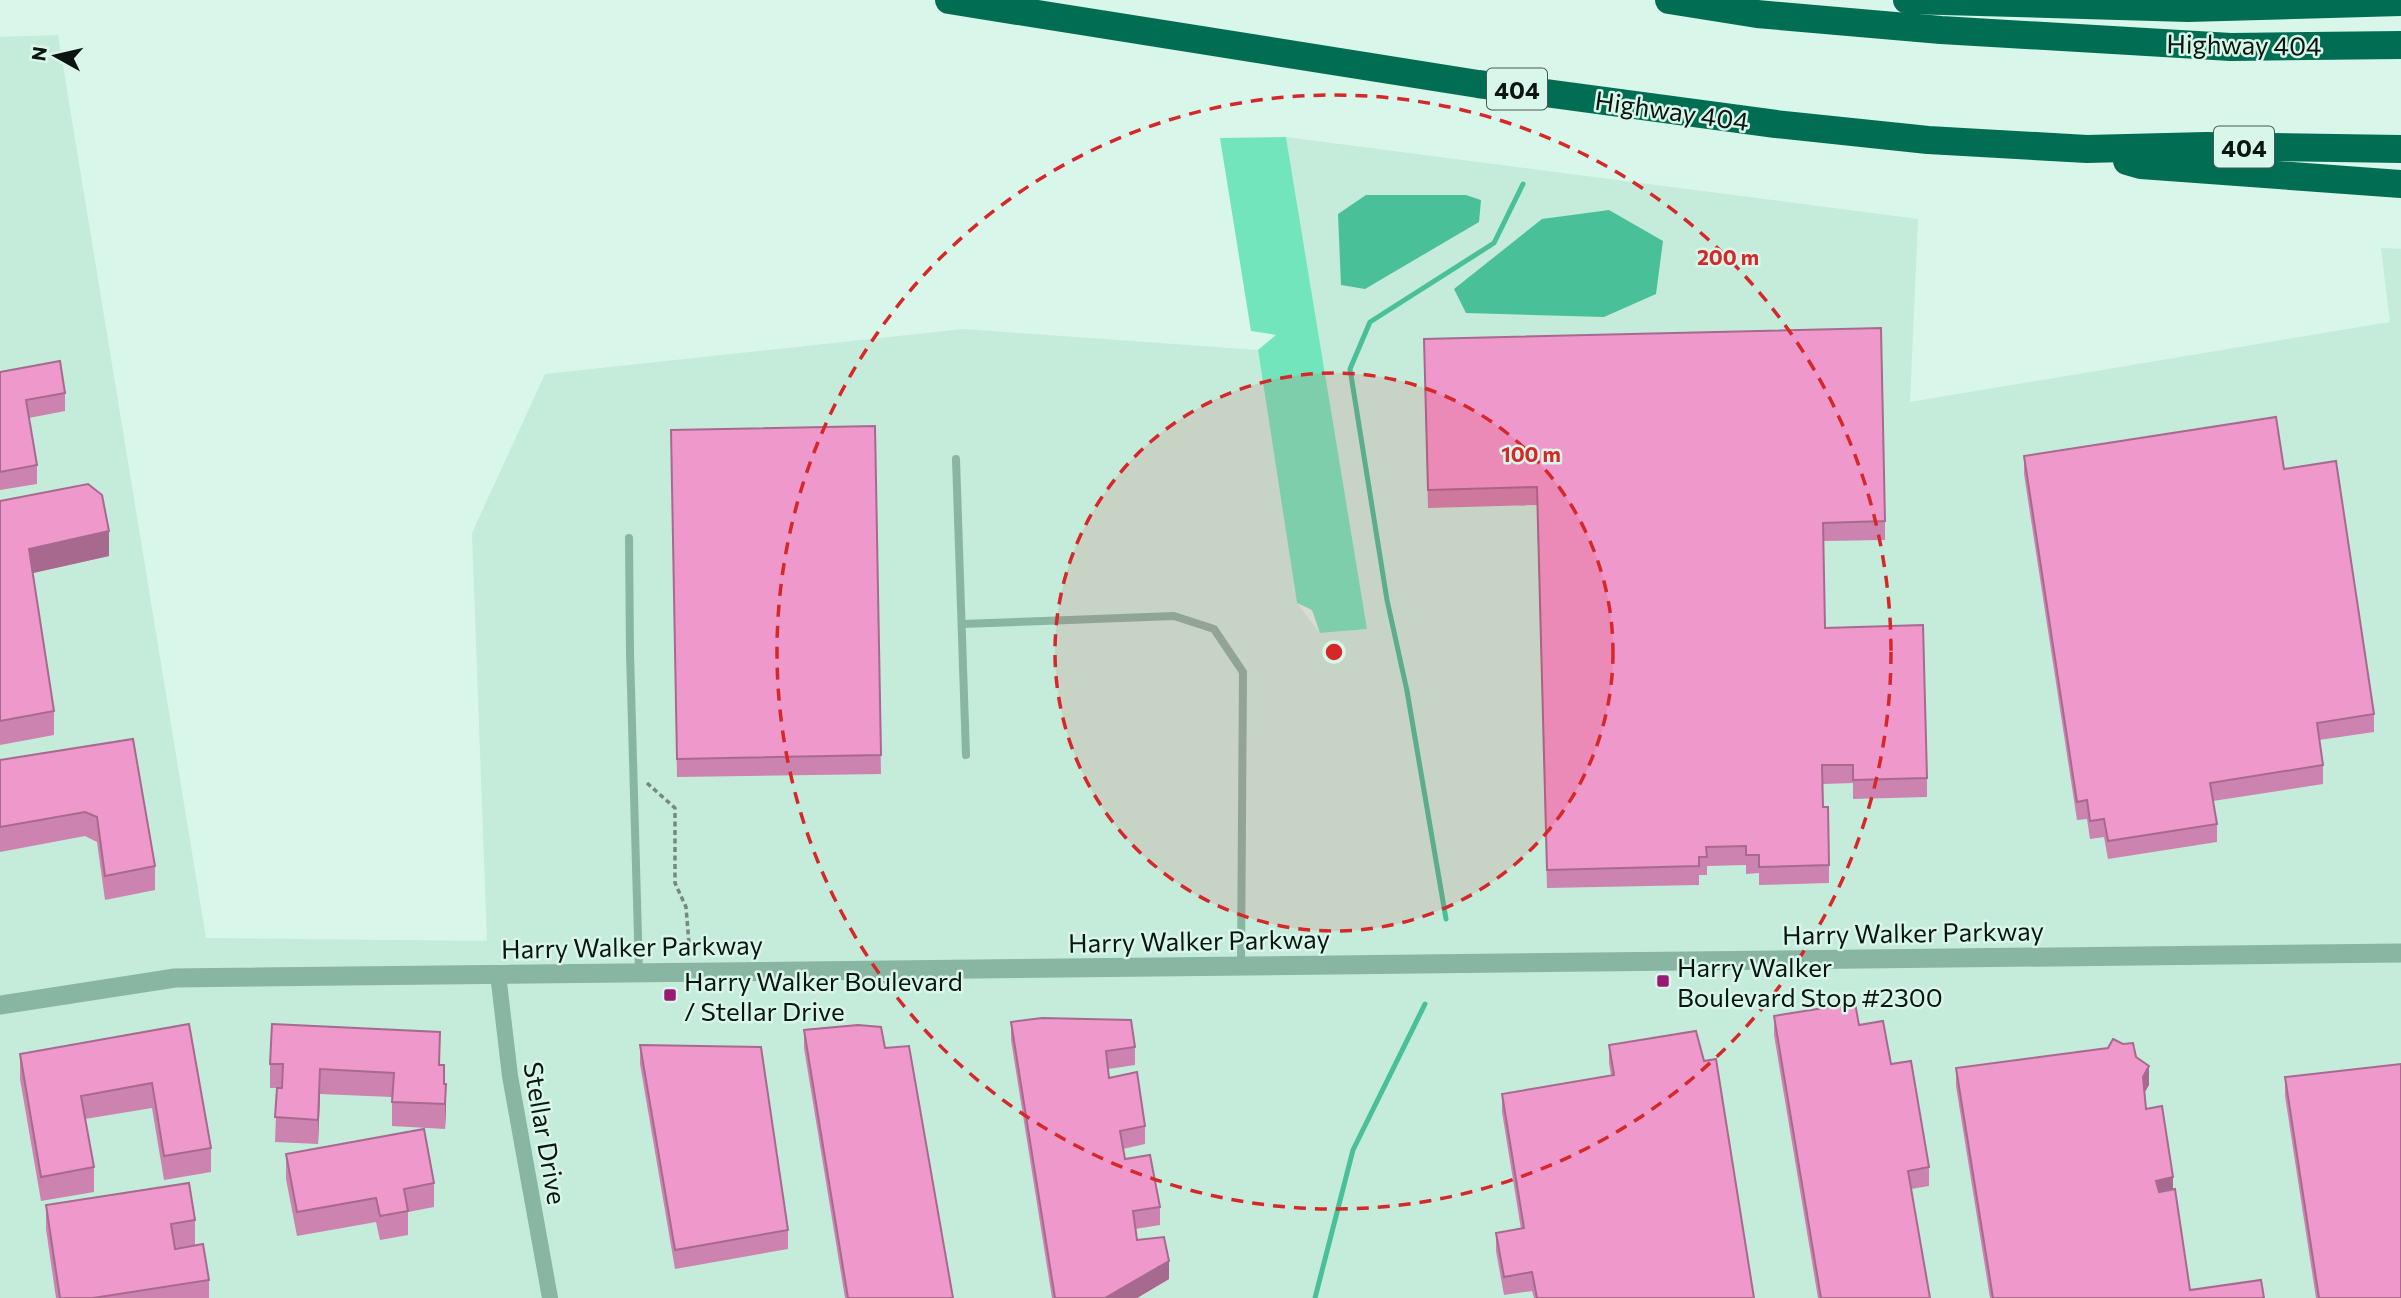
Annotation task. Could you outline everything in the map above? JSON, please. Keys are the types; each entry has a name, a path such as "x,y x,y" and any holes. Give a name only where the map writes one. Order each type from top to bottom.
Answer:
{"highway":[{"name":"Highway 404","path":"949,0 1478,84 1749,120 1928,140 2087,149 2206,146 2401,149"},
{"name":"Highway 404","path":"1669,0 1756,14 1941,30 2231,47 2401,44"},
{"path":"1907,0 2188,8 2401,2"},
{"path":"2087,149 2141,165 2401,184"}],"street":[{"name":"Harry Walker Parkway","path":"0,1004 175,978 2401,953"},
{"name":"Stellar Drive","path":"498,974 510,1076 550,1298"}],"lane":[{"path":"957,459 966,755"},
{"path":"629,538 639,973"},
{"path":"962,624 1174,616 1214,629 1243,672 1241,966"}],"path":[{"path":"634,772 675,808 675,883 686,907 691,972"}],"shaded area":[{"path":"58,35 206,938 487,941 472,533 545,374 963,329 1258,350 1297,603 1320,633 1367,629 1286,137 1918,219 1910,402 2390,322 2381,248 2401,249 2401,1298 0,1298 0,37"},
{"path":"1286,137 1367,629 1320,633 1312,610 1297,603 1258,350 1276,335 1251,331 1220,138"},
{"path":"1366,195 1466,195 1481,200 1479,222 1365,289 1341,285 1338,214"},
{"path":"1609,210 1663,241 1656,294 1604,317 1466,313 1454,289 1542,219"}],"building":[{"path":"1881,328 1885,521 1823,523 1825,628 1923,625 1927,778 1853,780 1853,765 1822,765 1823,807 1828,807 1829,865 1759,867 1759,855 1746,855 1746,846 1706,847 1707,857 1699,857 1699,866 1547,870 1537,487 1428,490 1424,339"},
{"path":"60,361 65,393 26,400 37,465 0,472 0,372"},
{"path":"2276,417 2284,469 2336,461 2374,714 2317,723 2323,765 2210,783 2217,824 2108,841 2104,819 2090,821 2087,800 2077,802 2024,456"},
{"path":"875,426 881,755 677,759 671,430"},
{"path":"88,484 102,495 109,531 29,549 54,711 0,721 0,501"},
{"path":"133,739 155,866 105,876 97,817 85,812 0,827 0,760"},
{"path":"1855,1003 1859,1025 1883,1021 1891,1064 1911,1061 1929,1167 1908,1171 1930,1298 1821,1298 1774,1016"},
{"path":"1042,1018 1131,1020 1135,1047 1106,1051 1109,1078 1137,1072 1145,1126 1120,1131 1125,1159 1150,1155 1160,1207 1133,1211 1137,1240 1164,1237 1169,1261 1105,1298 1055,1298 1011,1022"},
{"path":"189,1024 211,1148 164,1156 152,1083 81,1096 94,1167 41,1177 20,1054"},
{"path":"272,1024 440,1032 439,1065 444,1065 445,1104 392,1102 394,1073 320,1069 318,1120 275,1117 277,1088 282,1088 283,1064 270,1064"},
{"path":"858,1025 881,1027 885,1048 909,1046 953,1298 848,1298 804,1030"},
{"path":"1696,1031 1704,1061 1716,1059 1754,1298 1537,1298 1532,1272 1504,1277 1496,1233 1524,1228 1502,1094 1614,1075 1609,1045"},
{"path":"2113,1039 2123,1044 2133,1043 2136,1057 2149,1066 2143,1077 2146,1109 2162,1106 2173,1177 2156,1181 2159,1192 2175,1189 2190,1290 2261,1280 2264,1298 1993,1298 1956,1068 2108,1048"},
{"path":"640,1045 761,1047 788,1230 675,1250"},
{"path":"2401,1064 2401,1298 2319,1298 2285,1077"},
{"path":"424,1129 434,1183 404,1189 408,1211 380,1216 376,1198 297,1212 286,1154"},
{"path":"189,1183 195,1220 171,1224 175,1249 203,1244 209,1280 93,1298 60,1298 46,1205"}],"waterway":[{"path":"1446,919 1407,691 1387,600 1350,369 1370,322 1494,243 1523,184"},
{"path":"1315,1298 1353,1150 1425,1004"}],"place":[{"name":"Harry Walker Boulevard Stop #2300","path":"1663,981"},
{"name":"Harry Walker Boulevard / Stellar Drive","path":"670,995"}]}
